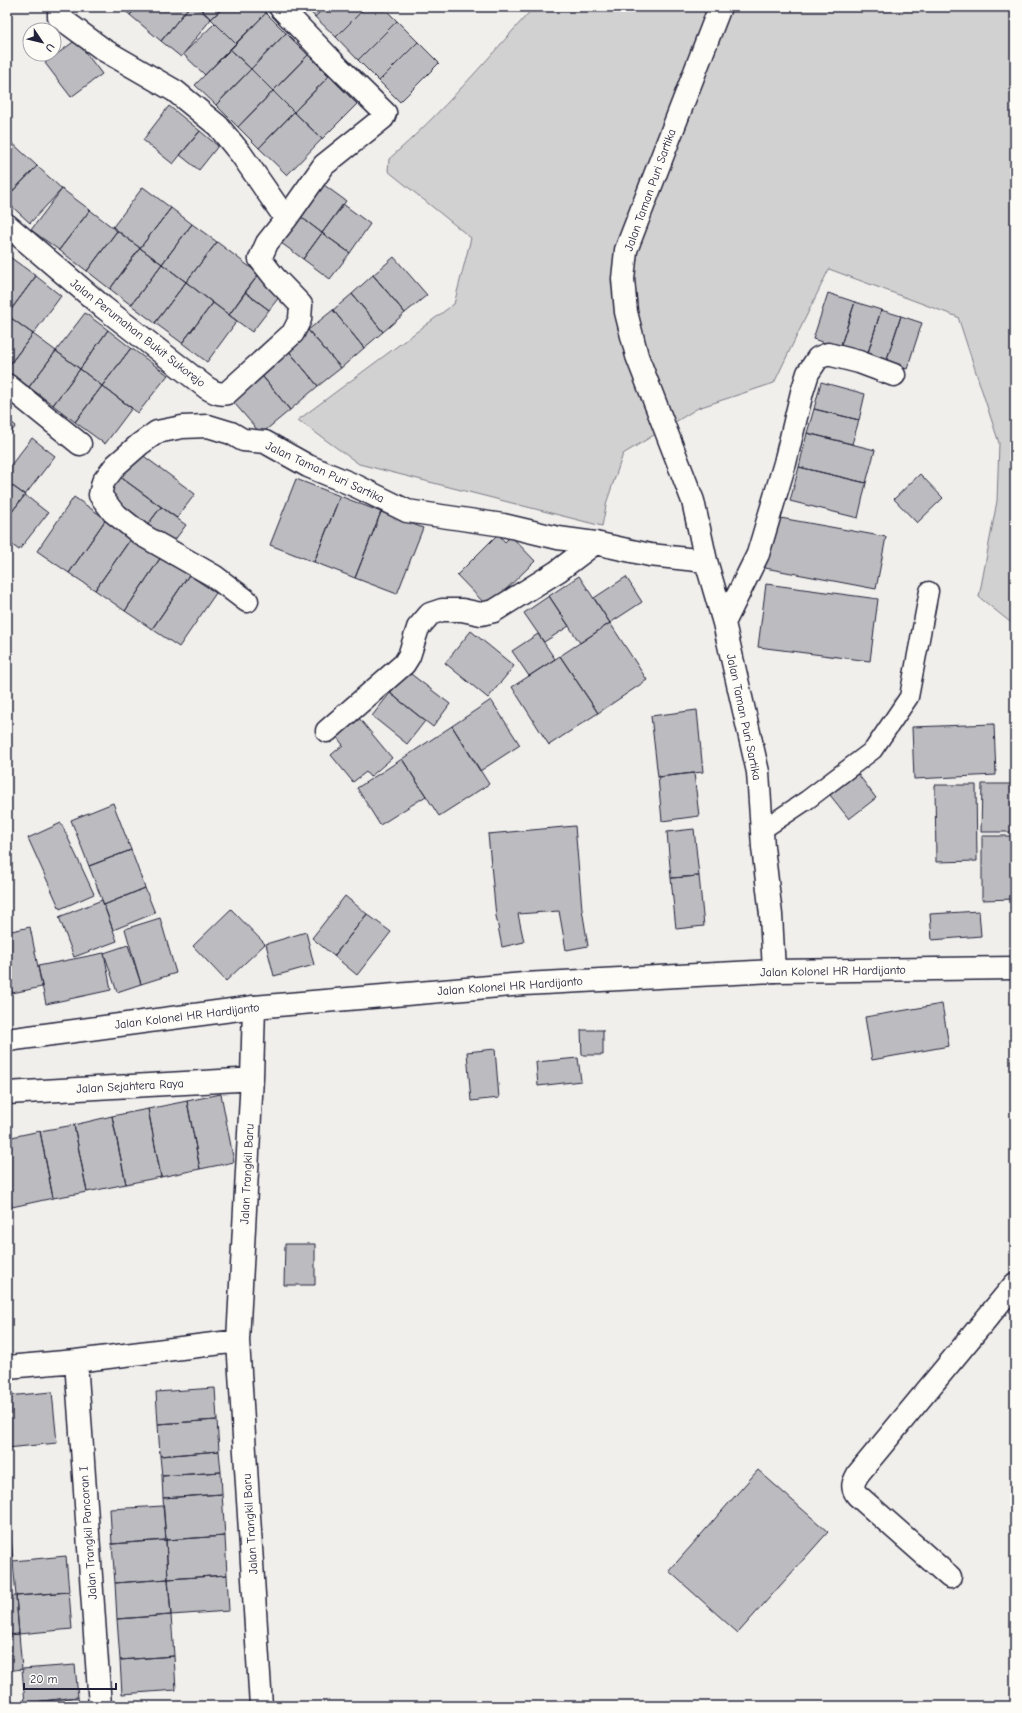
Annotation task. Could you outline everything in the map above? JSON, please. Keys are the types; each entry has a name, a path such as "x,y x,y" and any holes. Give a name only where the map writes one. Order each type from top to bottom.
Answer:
{"street":[{"path":"59,7 60,17 104,50 175,91 218,126 241,154 286,219"},
{"name":"Jalan Perumahan Bukit Sukorejo","path":"8,228 206,388 216,393 227,393 293,333 300,318 301,305 275,278 260,258 267,243 324,165 383,118 385,113 280,7"},
{"name":"Jalan Taman Puri Sartika","path":"720,7 626,250 624,279 626,312 637,356 693,501 706,561 724,622 758,772 762,830 771,915 774,971"},
{"path":"724,622 758,554 784,470 802,392 808,373 818,358 828,354 859,362 894,375"},
{"path":"7,385 80,444"},
{"name":"Jalan Taman Puri Sartika","path":"247,601 214,576 142,535 113,512 100,495 102,482 116,465 140,444 157,432 182,426 208,426 231,433 243,440 265,442 308,466 356,486 407,511 495,524 558,538 595,543 650,555 706,561"},
{"path":"327,731 404,664 409,656 418,628 430,614 442,610 462,610 482,614 494,611 558,571 595,543"},
{"name":"Jalan Kolonel HR Hardijanto","path":"7,1040 254,1006 524,984 774,971 1015,968"},
{"name":"Jalan Trangkil Baru","path":"254,1006 252,1077 238,1341 261,1706"},
{"name":"Jalan Sejahtera Raya","path":"7,1093 238,1080 252,1077"},
{"path":"950,1577 857,1495 853,1489 853,1483 858,1474 1015,1284"},
{"path":"7,1367 76,1361 238,1341"},
{"name":"Jalan Trangkil Pancoran I","path":"76,1361 100,1706"}],"lane":[{"path":"762,830 807,800 873,750 909,697 929,591"}],"shaded area":[{"path":"534,7 1015,7 1015,626 979,597 997,501 999,443 958,317 829,269 774,383 698,408 623,454 607,501 602,526 359,464 298,420 454,304 471,238 388,171 389,159 446,104"}],"building":[{"path":"121,7 137,7 130,15"},
{"path":"137,7 189,7 161,41 130,15"},
{"path":"189,7 196,7 211,19 181,57 161,41"},
{"path":"199,7 224,7 211,19"},
{"path":"224,7 259,7 266,13 236,44 211,19"},
{"path":"306,7 325,7 315,17"},
{"path":"325,7 366,7 336,37 315,17"},
{"path":"366,7 383,7 397,21 358,60 336,37"},
{"path":"266,13 286,33 251,69 230,49"},
{"path":"397,21 418,42 379,81 358,60"},
{"path":"215,23 236,44 205,75 183,54"},
{"path":"286,33 308,55 273,91 251,69"},
{"path":"76,40 102,74 71,97 45,63 62,62 62,50"},
{"path":"418,42 439,63 400,102 379,81"},
{"path":"230,49 251,69 216,105 195,85"},
{"path":"308,55 329,76 294,112 273,91"},
{"path":"251,69 273,91 238,127 216,105"},
{"path":"329,76 357,104 322,139 294,112"},
{"path":"273,91 294,112 259,148 238,127"},
{"path":"169,106 200,131 173,164 143,140"},
{"path":"294,112 322,139 287,175 259,148"},
{"path":"200,131 218,146 199,170 180,155"},
{"path":"7,138 37,166 7,197"},
{"path":"37,166 62,189 30,223 7,202 7,197"},
{"path":"320,182 346,201 322,233 297,214"},
{"path":"143,187 171,208 140,248 113,227"},
{"path":"62,189 90,210 59,250 31,230"},
{"path":"343,204 370,224 350,253 322,233"},
{"path":"171,208 192,224 162,264 140,248"},
{"path":"90,210 117,231 87,271 59,250"},
{"path":"297,214 322,233 303,259 277,240"},
{"path":"192,224 217,242 186,282 162,264"},
{"path":"117,231 140,248 110,289 87,271"},
{"path":"322,233 350,253 330,279 303,259"},
{"path":"217,242 259,274 229,315 186,282"},
{"path":"140,248 162,264 131,305 110,289"},
{"path":"7,255 36,276 7,315"},
{"path":"394,257 427,295 405,313 373,275"},
{"path":"162,264 186,282 155,323 131,305"},
{"path":"259,274 283,292 269,310 245,292"},
{"path":"373,275 405,313 383,332 352,294"},
{"path":"36,276 61,296 33,334 7,315"},
{"path":"186,282 213,303 182,343 155,323"},
{"path":"245,292 269,310 252,332 229,315"},
{"path":"828,293 855,302 840,348 813,339"},
{"path":"352,294 383,332 364,348 333,310"},
{"path":"855,302 881,310 867,356 840,348"},
{"path":"213,303 237,321 207,362 182,343"},
{"path":"333,310 364,348 341,368 308,330"},
{"path":"881,310 901,316 886,362 867,356"},
{"path":"85,313 108,330 80,369 56,351"},
{"path":"7,315 33,334 7,368"},
{"path":"901,316 922,323 907,369 886,362"},
{"path":"108,330 131,348 102,386 80,369"},
{"path":"308,330 341,368 318,386 287,349"},
{"path":"33,334 56,351 29,387 7,371 7,368"},
{"path":"131,348 168,375 138,413 102,386"},
{"path":"287,349 318,386 290,410 259,372"},
{"path":"56,351 80,369 53,405 29,387"},
{"path":"80,369 102,386 75,422 53,405"},
{"path":"259,372 290,410 261,434 229,397"},
{"path":"821,382 865,394 859,420 814,409"},
{"path":"102,386 132,408 105,444 75,422"},
{"path":"814,409 859,420 852,444 807,433"},
{"path":"7,419 16,426 7,437"},
{"path":"807,433 875,450 866,483 799,467"},
{"path":"32,438 55,456 25,495 7,482 7,470"},
{"path":"137,451 195,494 177,518 119,476"},
{"path":"799,467 866,483 858,518 790,501"},
{"path":"920,474 943,498 917,523 894,499"},
{"path":"119,476 161,507 146,527 104,496"},
{"path":"296,479 340,496 314,562 270,545"},
{"path":"7,482 25,495 7,518"},
{"path":"25,495 48,513 19,550 7,541 7,518"},
{"path":"340,496 381,512 355,578 314,562"},
{"path":"74,497 106,519 69,573 37,551"},
{"path":"161,507 186,525 171,545 146,527"},
{"path":"381,512 423,528 397,594 355,578"},
{"path":"775,517 886,537 876,589 765,568"},
{"path":"106,519 132,537 95,590 69,573"},
{"path":"498,534 505,542 511,536 535,561 488,607 457,575"},
{"path":"132,537 161,557 125,611 95,590"},
{"path":"161,557 189,575 152,629 125,611"},
{"path":"189,575 216,593 179,647 152,629"},
{"path":"579,576 610,623 580,643 549,596"},
{"path":"626,577 642,602 610,623 594,598"},
{"path":"766,584 878,599 870,661 758,647"},
{"path":"549,596 569,626 544,642 524,613"},
{"path":"610,623 647,680 598,713 560,656"},
{"path":"471,631 514,666 488,698 445,663"},
{"path":"538,634 555,659 529,676 512,651"},
{"path":"560,656 598,713 549,745 512,687"},
{"path":"407,671 450,704 433,727 390,693"},
{"path":"390,693 425,721 407,744 372,716"},
{"path":"491,700 520,745 480,771 452,726"},
{"path":"697,710 703,772 658,777 651,716"},
{"path":"358,717 392,758 370,777 366,772 353,782 331,755 343,745 336,736"},
{"path":"994,724 996,775 914,779 912,727"},
{"path":"452,726 489,784 439,816 402,759"},
{"path":"402,759 426,796 380,825 357,788"},
{"path":"694,773 699,816 662,821 658,777"},
{"path":"858,774 876,798 849,819 830,795"},
{"path":"982,784 1015,784 1015,832 981,832"},
{"path":"935,785 976,785 977,861 936,862"},
{"path":"113,803 131,850 89,866 71,820"},
{"path":"61,823 94,894 60,909 28,838"},
{"path":"575,826 582,909 588,946 566,950 559,911 518,914 524,942 502,947 496,916 488,834"},
{"path":"694,829 699,876 671,878 667,832"},
{"path":"982,836 1015,836 1015,899 982,900"},
{"path":"131,850 145,888 104,905 89,866"},
{"path":"699,876 704,926 676,929 671,878"},
{"path":"145,888 155,913 113,930 104,905"},
{"path":"345,896 367,914 334,956 312,938"},
{"path":"102,900 117,941 74,957 59,917"},
{"path":"231,909 265,944 226,981 193,946"},
{"path":"979,911 981,936 932,940 930,914"},
{"path":"367,914 391,932 357,975 334,956"},
{"path":"160,918 176,973 141,984 125,929"},
{"path":"30,927 42,987 12,993 7,970 7,932"},
{"path":"306,932 314,965 274,976 266,944"},
{"path":"128,945 141,984 117,992 104,953"},
{"path":"104,953 111,990 46,1004 38,966"},
{"path":"7,970 12,993 7,994"},
{"path":"942,1004 949,1046 872,1060 865,1017"},
{"path":"581,1030 603,1030 603,1055 582,1055"},
{"path":"495,1049 499,1098 471,1101 467,1052"},
{"path":"578,1058 581,1081 538,1086 536,1062"},
{"path":"221,1094 234,1162 200,1169 187,1101"},
{"path":"187,1101 200,1169 161,1177 148,1109"},
{"path":"148,1109 161,1177 126,1184 112,1116"},
{"path":"112,1116 126,1184 87,1192 74,1125"},
{"path":"74,1125 87,1192 53,1198 40,1131"},
{"path":"40,1131 53,1198 12,1207 7,1183 7,1138"},
{"path":"285,1244 315,1244 315,1285 284,1285"},
{"path":"215,1388 217,1420 158,1424 156,1392"},
{"path":"52,1392 57,1443 7,1448 7,1396"},
{"path":"217,1420 219,1451 160,1456 158,1424"},
{"path":"219,1451 221,1472 162,1476 160,1456"},
{"path":"758,1470 828,1532 738,1633 669,1571"},
{"path":"221,1472 222,1494 163,1498 162,1476"},
{"path":"7,1491 10,1522 7,1523"},
{"path":"222,1494 225,1536 166,1540 163,1498"},
{"path":"163,1506 166,1540 112,1544 110,1509"},
{"path":"10,1522 13,1561 7,1562 7,1523"},
{"path":"225,1536 227,1575 168,1579 166,1540"},
{"path":"166,1540 168,1579 115,1583 112,1544"},
{"path":"66,1556 69,1592 16,1596 13,1561"},
{"path":"227,1575 229,1611 171,1615 168,1579"},
{"path":"168,1579 171,1615 117,1619 115,1583"},
{"path":"69,1592 72,1629 19,1634 16,1596"},
{"path":"16,1596 19,1634 7,1635 7,1597"},
{"path":"171,1615 174,1656 120,1660 117,1619"},
{"path":"19,1634 22,1669 7,1671 7,1635"},
{"path":"174,1656 176,1690 122,1694 120,1660"},
{"path":"75,1665 78,1697 25,1703 22,1669"},
{"path":"78,1697 79,1706 25,1706 25,1703"}]}
